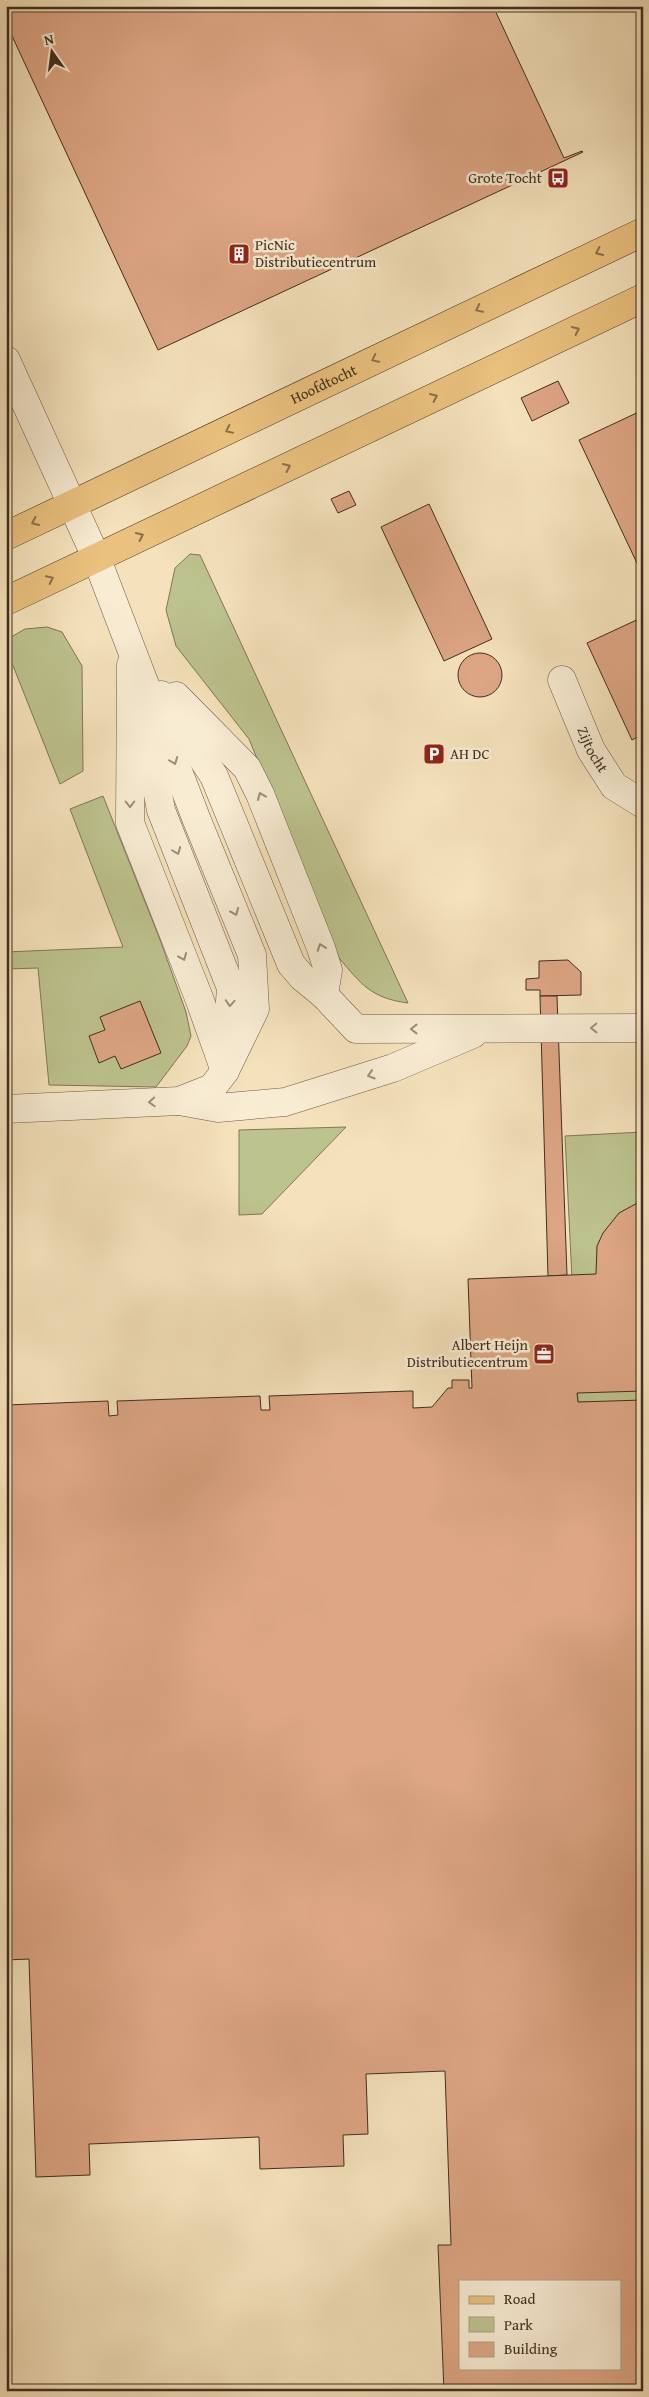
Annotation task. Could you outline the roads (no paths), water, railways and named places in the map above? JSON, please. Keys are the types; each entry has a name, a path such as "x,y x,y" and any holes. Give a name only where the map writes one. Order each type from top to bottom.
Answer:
{"main road":[{"name":"Hoofdtocht","path":"6,536 643,232"},
{"path":"6,601 643,298"}],"street":[{"path":"6,360 96,557 252,955 255,1009 225,1071 212,1088 179,1101"},
{"path":"131,650 214,776 291,964 302,978 324,994 356,1029 643,1028"},
{"path":"131,650 130,823 199,998 225,1071"},
{"name":"Zijtocht","path":"562,680 591,750 614,786 643,804"},
{"path":"6,1109 179,1101 218,1108 285,1102 393,1068 481,1030"}],"place":[{"name":"Grote Tocht","path":"558,178"},
{"name":"PicNic Distributiecentrum","path":"239,254"},
{"name":"AH DC","path":"434,754"},
{"name":"Albert Heijn Distributiecentrum","path":"544,1354"}]}
